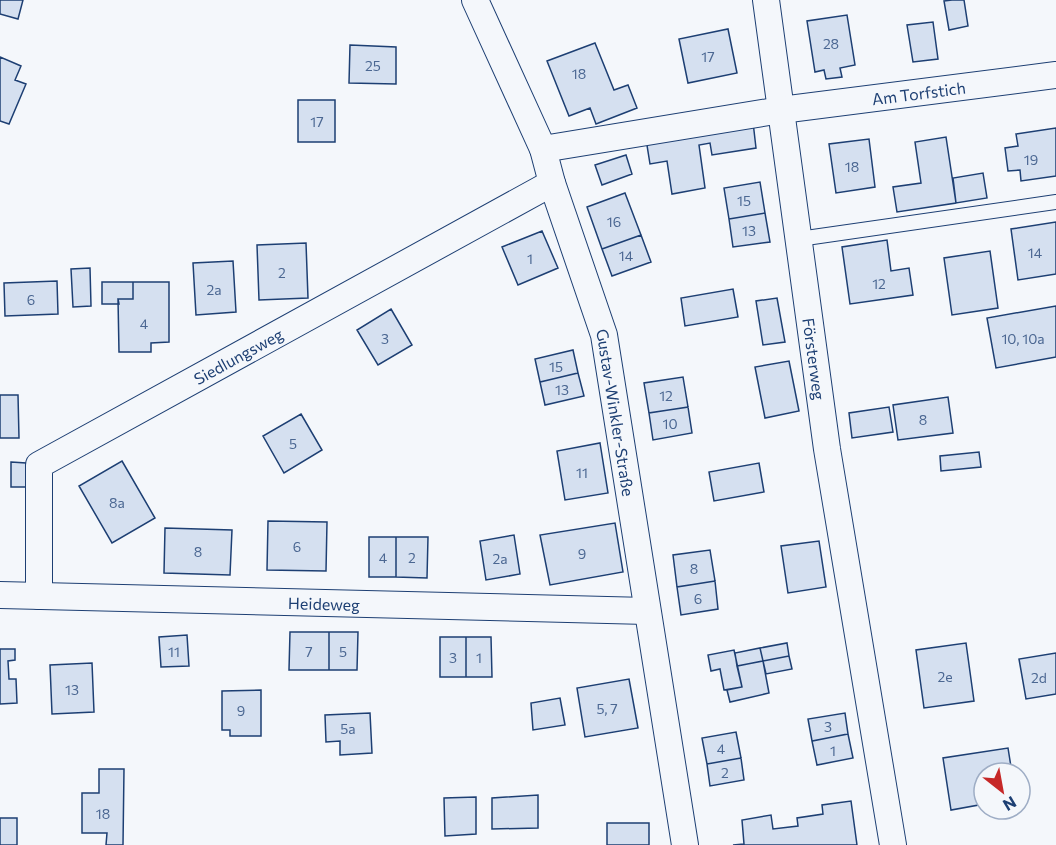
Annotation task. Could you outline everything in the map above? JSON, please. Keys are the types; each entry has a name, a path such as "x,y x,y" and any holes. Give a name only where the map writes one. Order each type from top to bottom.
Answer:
{"street":[{"name":"Gustav-Winkler-Straße","path":"475,0 543,149 552,183 604,335 685,845"},
{"name":"Försterweg","path":"766,0 827,449 894,845"},
{"name":"Am Torfstich","path":"781,110 1056,75"},
{"path":"543,149 781,110"},
{"name":"Siedlungsweg","path":"39,596 39,465 552,183"},
{"name":"Heideweg","path":"0,595 647,611"}],"lane":[{"path":"799,238 1056,202"}],"building":[{"path":"0,0 23,0 18,19 0,14"},
{"path":"964,0 968,26 949,30 944,1"},
{"path":"847,15 855,65 840,68 842,77 826,79 824,70 815,72 807,21"},
{"path":"933,22 938,59 913,62 907,25"},
{"path":"728,29 737,73 688,83 679,39"},
{"path":"595,43 614,90 628,85 637,108 596,124 590,108 569,116 547,61"},
{"path":"350,45 396,47 396,84 349,83"},
{"path":"0,57 21,66 15,80 26,84 9,124 0,121"},
{"path":"298,100 335,100 335,142 298,142"},
{"path":"753,122 756,148 712,155 710,143 699,145 705,188 672,194 667,161 650,164 646,139"},
{"path":"1056,128 1056,176 1021,181 1020,170 1008,171 1005,148 1018,146 1016,134"},
{"path":"946,137 956,203 897,212 893,187 921,183 915,142"},
{"path":"869,139 875,187 836,193 829,144"},
{"path":"626,155 632,174 602,185 595,165"},
{"path":"983,173 987,198 956,203 953,178"},
{"path":"760,182 765,213 729,219 724,188"},
{"path":"625,193 641,235 602,249 587,207"},
{"path":"765,213 770,242 733,247 729,219"},
{"path":"1056,222 1056,274 1018,280 1011,229"},
{"path":"542,231 558,268 518,285 502,247"},
{"path":"641,235 651,262 612,276 602,249"},
{"path":"887,240 891,271 909,268 913,295 850,304 842,247"},
{"path":"306,243 308,298 259,300 257,245"},
{"path":"990,251 998,308 952,315 944,258"},
{"path":"233,261 236,312 196,315 193,263"},
{"path":"90,268 91,306 73,307 71,269"},
{"path":"57,281 58,314 5,316 4,283"},
{"path":"102,282 133,282 133,299 118,299 119,304 102,304"},
{"path":"133,282 169,282 169,342 151,343 151,352 119,352 118,299 133,299"},
{"path":"733,289 738,317 685,326 681,298"},
{"path":"777,298 785,342 763,345 756,301"},
{"path":"1056,306 1056,357 996,368 987,318"},
{"path":"391,309 412,345 378,365 357,330"},
{"path":"573,350 578,373 540,382 535,359"},
{"path":"789,361 799,411 765,418 755,367"},
{"path":"578,373 584,396 545,405 540,382"},
{"path":"683,377 688,407 649,413 644,383"},
{"path":"0,395 18,395 19,438 0,438"},
{"path":"948,397 953,433 898,440 893,405"},
{"path":"688,407 692,433 653,440 649,413"},
{"path":"889,407 893,432 852,438 849,413"},
{"path":"301,414 322,450 284,473 263,436"},
{"path":"600,443 608,493 565,500 557,451"},
{"path":"979,452 981,467 941,471 940,456"},
{"path":"122,461 155,518 112,543 79,486"},
{"path":"11,462 26,463 26,487 11,487"},
{"path":"759,463 764,492 714,501 709,472"},
{"path":"268,521 327,522 326,571 267,570"},
{"path":"615,523 623,572 550,585 540,535"},
{"path":"165,528 232,530 230,575 164,573"},
{"path":"514,535 520,574 486,580 480,541"},
{"path":"369,537 396,537 396,577 369,577"},
{"path":"396,537 428,537 427,578 396,577"},
{"path":"819,541 826,587 788,593 781,546"},
{"path":"710,550 715,581 677,587 673,555"},
{"path":"715,581 718,609 681,615 677,587"},
{"path":"290,632 329,632 329,670 289,670"},
{"path":"329,632 358,632 357,670 329,670"},
{"path":"187,635 189,666 161,667 159,637"},
{"path":"440,637 466,637 466,677 440,677"},
{"path":"466,637 491,637 492,677 466,677"},
{"path":"787,643 789,656 763,661 760,648"},
{"path":"966,643 974,701 924,708 916,650"},
{"path":"760,648 763,661 737,666 735,653"},
{"path":"0,649 15,649 15,660 8,661 9,679 16,679 17,703 0,704"},
{"path":"734,650 742,687 724,690 720,669 711,671 708,655"},
{"path":"1056,653 1056,694 1026,699 1019,659"},
{"path":"789,656 792,669 766,674 763,661"},
{"path":"763,661 769,693 730,702 727,690 742,687 737,666"},
{"path":"92,663 94,712 52,714 50,665"},
{"path":"629,679 638,728 585,737 577,688"},
{"path":"261,690 261,736 230,736 230,730 222,730 222,691"},
{"path":"560,698 565,725 533,730 531,703"},
{"path":"370,713 372,753 340,755 340,741 326,742 325,715"},
{"path":"845,713 848,734 812,741 808,719"},
{"path":"736,732 741,758 707,764 702,738"},
{"path":"848,734 853,758 817,765 812,741"},
{"path":"1008,748 1010,761 972,761 972,806 951,810 943,758"},
{"path":"741,758 744,780 710,786 707,764"},
{"path":"99,769 124,769 123,845 106,845 107,833 82,833 82,793 99,793"},
{"path":"538,795 538,828 492,829 492,798"},
{"path":"476,797 476,834 445,836 444,798"},
{"path":"851,801 857,845 733,845 744,844 742,820 771,815 773,829 798,826 797,818 823,814 822,805"},
{"path":"0,818 17,818 17,845 0,845"},
{"path":"607,823 649,823 649,845 607,845"}]}
